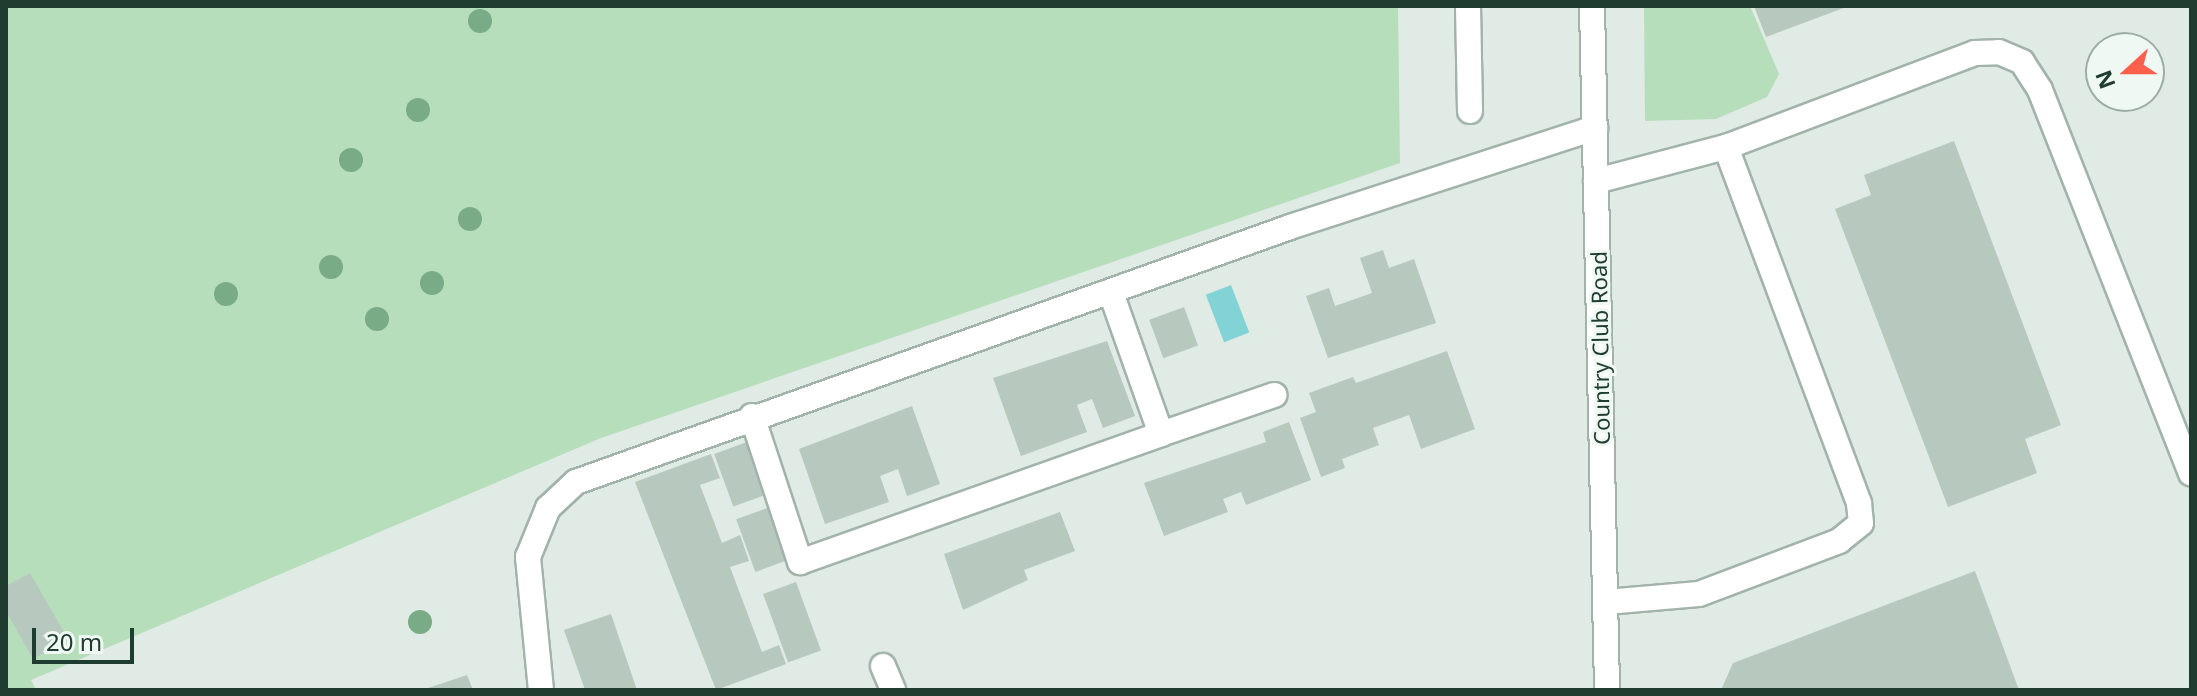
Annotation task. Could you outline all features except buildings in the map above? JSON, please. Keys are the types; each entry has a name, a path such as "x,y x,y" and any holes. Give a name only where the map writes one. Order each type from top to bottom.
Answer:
{"street":[{"path":"1468,6 1470,111"},
{"name":"Country Club Road","path":"1592,6 1607,690"},
{"path":"1596,181 1726,147 1975,53 1999,52 2022,62 2040,90 2191,473"},
{"path":"541,690 528,557 548,508 597,471 1111,293 1290,227 1595,128"},
{"path":"1606,602 1699,594 1839,541 1861,523 1859,503 1726,147"},
{"path":"1111,293 1161,434"},
{"path":"752,416 800,562 1274,395"},
{"path":"883,666 893,690"}],"green space":[{"path":"6,6 1398,6 1400,163 601,438 31,680 36,690 6,690"},
{"path":"1644,6 1750,6 1779,74 1767,97 1716,119 1645,121"}],"water":[{"path":"1231,285 1249,333 1224,342 1206,295"}]}
